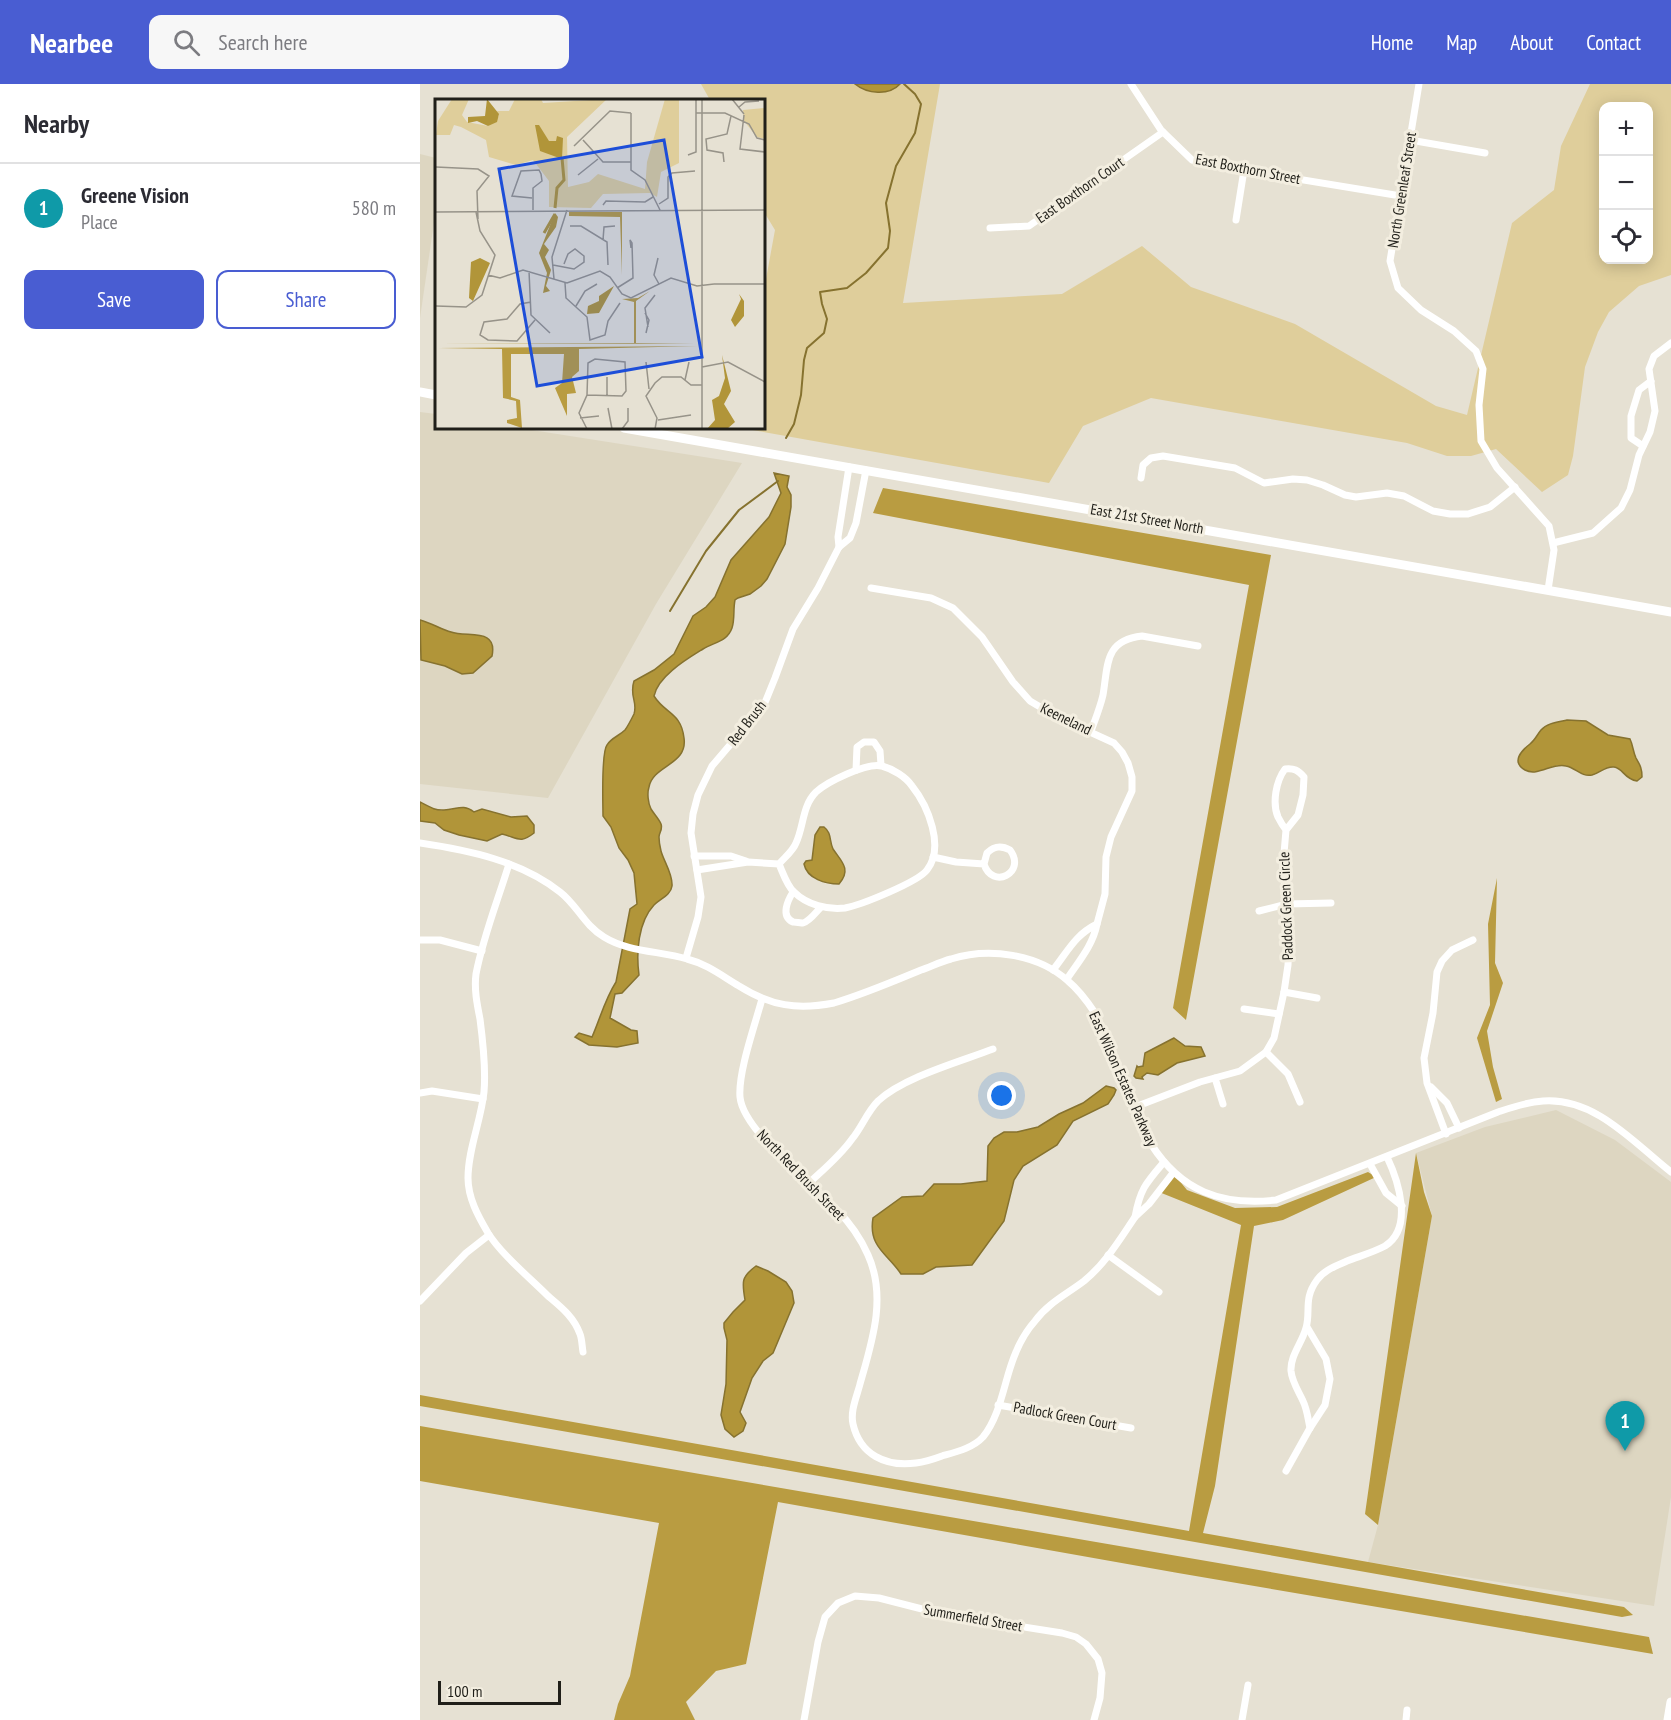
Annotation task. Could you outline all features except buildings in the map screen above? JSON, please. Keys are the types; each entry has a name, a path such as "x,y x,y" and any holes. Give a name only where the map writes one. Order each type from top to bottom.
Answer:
{"main road":[{"path":"420,392 435,395"},
{"name":"East 21st Street North","path":"630,429 1671,612"},
{"path":"1668,1720 1671,1702"}],"street":[{"name":"East Boxthorn Street","path":"1131,84 1163,132 1191,160 1401,196"},
{"name":"North Greenleaf Street","path":"1419,84 1390,261 1398,288 1420,310 1454,331 1476,351 1483,369 1479,405 1480,441 1497,468 1549,526 1554,550 1548,590"},
{"name":"East Boxthorn Court","path":"990,228 1029,226 1163,132"},
{"path":"1410,140 1485,153"},
{"path":"1236,220 1244,170"},
{"path":"1553,543 1593,533 1621,508 1630,490 1655,411 1649,369 1654,356 1671,344"},
{"path":"1643,446 1631,438 1630,416 1639,390 1651,381"},
{"path":"1141,478 1143,465 1151,458 1163,456 1234,468 1264,483 1307,480 1356,497 1387,493 1404,496 1433,511 1450,514 1468,514 1490,507 1515,487"},
{"name":"Red Brush","path":"839,547 838,537 849,467"},
{"name":"Red Brush","path":"697,870 692,833 693,814 698,795 712,766 764,705 793,629 839,547 850,538 856,523 866,470"},
{"name":"Keeneland","path":"871,588 931,598 953,608 982,636 1013,682 1030,701 1057,717 1114,743 1128,763 1132,777 1132,791 1111,837 1106,857 1105,894 1095,936 1067,980"},
{"path":"1091,731 1102,698 1107,663 1111,652 1118,644 1142,636 1198,646"},
{"path":"856,770 857,747 864,742 874,742 880,751 881,765"},
{"path":"881,765 898,773 912,784 934,832 933,857 927,872 897,888 844,908 821,907 793,892 779,864 796,845 809,802 816,792 839,777 856,770 881,765"},
{"name":"Paddock Green Circle","path":"1266,1052 1274,1038 1284,992 1289,945 1283,866 1286,830 1298,815 1303,795 1304,777 1299,771 1291,769 1285,769 1280,776 1275,804 1278,816 1286,830"},
{"name":"East Wilson Estates Parkway","path":"420,843 467,851 509,864 562,893 590,927 616,944 686,958 718,972 762,999 776,1004 797,1007 834,1003 951,958 972,955 994,953 1015,956 1053,970 1082,994 1095,1013 1151,1144 1164,1162 1173,1173 1188,1184 1224,1198 1253,1203 1276,1200 1523,1104 1545,1101 1562,1101 1590,1110 1606,1119 1671,1172"},
{"path":"995,847 1010,850 1015,860 1011,873 999,877 989,873 984,864 987,853 995,847"},
{"path":"694,856 731,856 748,862"},
{"path":"933,857 956,862 984,864"},
{"path":"686,958 698,917 701,897 697,870 748,862 779,864"},
{"path":"509,864 476,976 484,1070 483,1098 468,1178 470,1195 489,1235 572,1319 580,1333 583,1352"},
{"path":"793,892 788,900 786,913 788,918 794,922 803,923 821,907"},
{"path":"1259,911 1287,904 1331,903"},
{"path":"1053,970 1075,940 1085,930 1097,924"},
{"path":"420,940 440,940 482,951"},
{"path":"1446,1134 1427,1083 1424,1058 1433,1013 1437,972 1442,961 1452,950 1473,940"},
{"path":"1284,992 1317,998"},
{"name":"North Red Brush Street","path":"762,999 741,1078 740,1098 745,1113 756,1128 839,1211 860,1239 869,1256 875,1276 876,1321 854,1408 852,1421 856,1433 872,1455 886,1462 917,1463 972,1446 982,1437 998,1405"},
{"path":"1244,1009 1279,1014"},
{"path":"809,1183 842,1152 878,1101 895,1088 914,1078 993,1049"},
{"path":"1135,1107 1200,1082 1240,1071 1266,1052 1288,1074 1300,1102"},
{"path":"1215,1078 1223,1104"},
{"path":"1427,1083 1447,1103 1459,1128"},
{"path":"420,1093 432,1091 483,1098"},
{"path":"1310,1428 1304,1404 1291,1371 1293,1359 1306,1327 1307,1305 1311,1290 1318,1279 1329,1270 1387,1245 1397,1233 1402,1206 1387,1157"},
{"path":"1135,1217 1138,1198 1144,1186 1164,1162"},
{"path":"1370,1164 1386,1193 1402,1206"},
{"name":"East Wilson Estates Parkway","path":"1662,1165 1671,1168"},
{"path":"998,1405 1015,1353 1025,1332 1041,1313 1084,1281 1102,1264 1135,1217 1149,1204 1173,1173"},
{"path":"420,1301 466,1252 489,1235"},
{"path":"1108,1256 1159,1292"},
{"path":"1286,1472 1325,1405 1330,1379 1326,1359 1306,1327"},
{"name":"Padlock Green Court","path":"998,1405 1131,1428"},
{"name":"Summerfield Street","path":"804,1720 818,1642 825,1617 838,1603 855,1596 879,1598 922,1609 1076,1637 1086,1644 1099,1661 1102,1673 1100,1698 1094,1720"},
{"path":"1242,1720 1248,1685"},
{"path":"1406,1720 1407,1710"}],"shaded area":[{"path":"701,84 940,84 903,303 1062,294 1142,246 1191,287 1295,324 1436,406 1467,415 1512,223 1554,190 1561,146 1590,84 1671,84 1671,275 1639,286 1609,312 1598,332 1585,367 1573,456 1568,475 1542,492 1496,449 1471,456 1447,456 1407,443 1151,398 1083,426 1049,483 747,429 765,429 765,285 775,230 765,214 765,99 709,99"},
{"path":"855,84 900,84 884,92 872,92"},
{"path":"420,154 435,158 435,216 420,318"},
{"path":"420,412 435,414 435,429 525,429 742,463 656,604 548,798 420,784"},
{"path":"774,473 789,476 787,487 791,495 791,507 785,544 767,579 750,594 735,600 730,633 674,669 661,682 654,696 680,723 684,747 676,760 652,780 648,792 650,807 661,826 659,837 662,855 671,877 672,886 667,894 654,905 644,920 638,948 639,975 622,993 615,994 610,1018 637,1031 638,1043 617,1047 589,1045 575,1037 579,1033 592,1037 616,982 630,909 637,904 634,873 603,816 605,750 611,741 625,730 634,714 632,691 634,681 654,670 674,654 693,616 715,597 731,560 769,517 781,493"},
{"path":"883,488 1271,555 1186,1020 1173,1008 1249,585 873,513"},
{"path":"420,620 458,634 486,637 493,647 492,656 473,673 462,674 445,666 421,660"},
{"path":"1567,720 1586,721 1608,735 1630,739 1642,771 1642,777 1637,781 1633,780 1614,767 1588,775 1561,765 1535,772 1521,767 1519,757 1541,730 1549,724"},
{"path":"420,802 438,810 463,807 474,812 482,809 511,817 527,816 534,825 534,833 522,839 502,834 487,841 459,835 444,830 435,823 420,821"},
{"path":"820,827 824,827 828,832 833,849 844,865 845,874 839,884 823,882 813,877 804,864 812,860 815,835"},
{"path":"1497,878 1495,963 1503,983 1487,1031 1493,1067 1502,1099 1496,1102 1477,1038 1490,1005 1488,924"},
{"path":"1174,1038 1185,1046 1201,1047 1205,1056 1177,1063 1158,1075 1147,1073 1142,1077 1143,1079 1134,1076 1137,1066 1143,1066 1145,1053"},
{"path":"1106,1086 1116,1090 1108,1104 1073,1121 1057,1145 1023,1166 1014,1180 1004,1221 972,1265 936,1267 923,1274 901,1274 880,1249 873,1236 873,1218 902,1197 923,1196 934,1184 987,1181 988,1146 994,1138 1004,1132 1017,1132 1038,1127 1083,1103"},
{"path":"1556,1110 1615,1140 1671,1182 1671,1497 1654,1606 1368,1562 1378,1525 1432,1216 1416,1153 1485,1127"},
{"path":"1416,1153 1424,1192 1432,1216 1378,1525 1365,1514"},
{"path":"1368,1172 1376,1177 1283,1220 1254,1226 1215,1486 1203,1533 1624,1607 1633,1615 1622,1617 420,1406 420,1395 1189,1531 1241,1225 1159,1192 1173,1173 1187,1190 1235,1208 1277,1207"},
{"path":"756,1266 786,1282 792,1291 794,1303 773,1353 763,1361 752,1378 740,1412 746,1423 743,1431 734,1437 725,1429 721,1415 726,1384 727,1340 724,1323 745,1300 744,1280"},
{"path":"420,1426 1649,1637 1653,1654 778,1502 746,1664 716,1671 686,1702 695,1720 614,1720 630,1676 659,1523 420,1481"}],"waterway":[{"path":"786,438 794,424 801,395 807,348 824,333 827,319 820,292 847,288 866,273 888,248 890,231 886,203 896,166 915,133 921,104 915,94 904,84"},
{"path":"670,611 706,551 739,510 778,481"}],"place":[{"name":"Greene Vision","path":"1625,1451"}]}
